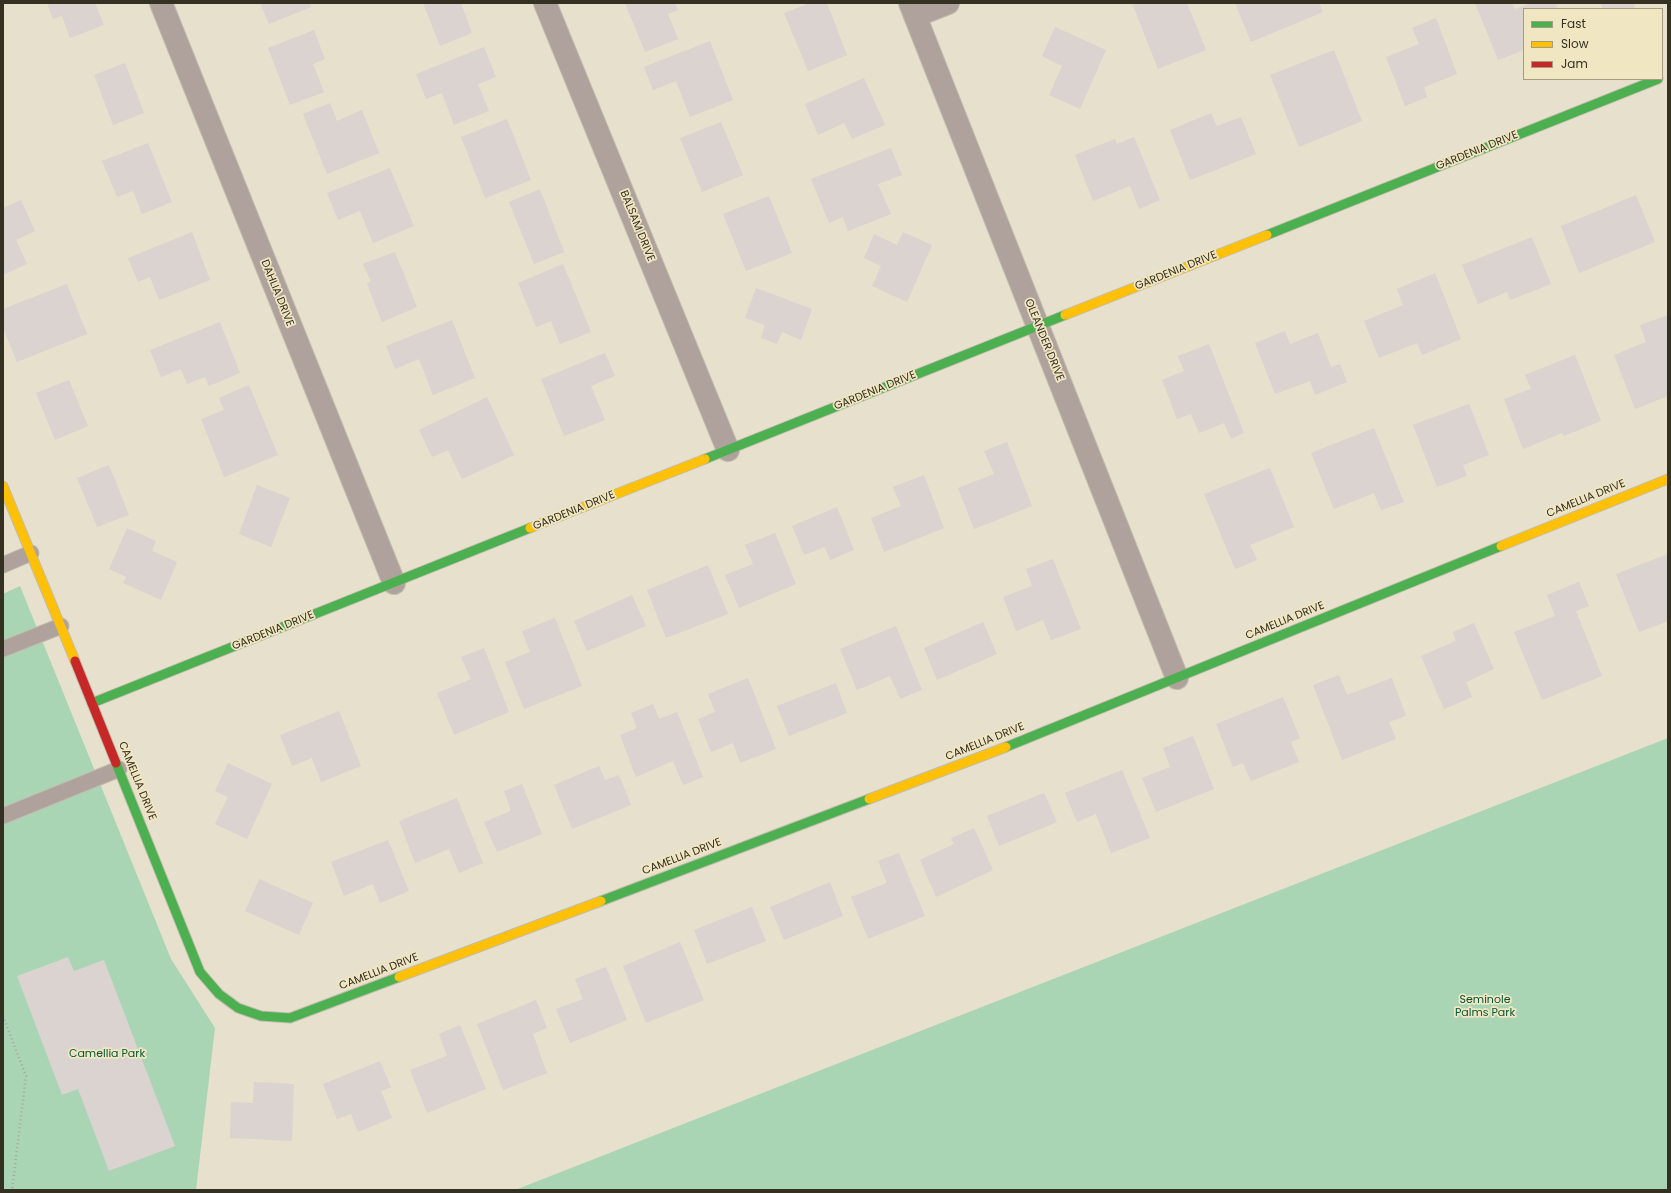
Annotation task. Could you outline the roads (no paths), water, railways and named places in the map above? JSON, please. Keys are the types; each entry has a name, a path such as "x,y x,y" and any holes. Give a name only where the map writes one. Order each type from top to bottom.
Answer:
{"street":[{"name":"DAHLIA DRIVE","path":"161,3 394,583"},
{"name":"BALSAM DRIVE","path":"545,3 728,450"},
{"path":"913,10 948,3"},
{"name":"OLEANDER DRIVE","path":"913,10 1177,678"},
{"name":"GARDENIA DRIVE","path":"92,703 1655,80"},
{"name":"CAMELLIA DRIVE","path":"3,486 200,972 212,989 229,1004 248,1013 269,1018 290,1018 979,758 1668,479"}],"lane":[{"path":"3,564 31,553"},
{"path":"3,649 61,626"},
{"path":"3,816 119,769"}],"park label":[{"name":"Seminole Palms Park","path":"1485,1006"},
{"name":"Camellia Park","path":"107,1054"}]}
